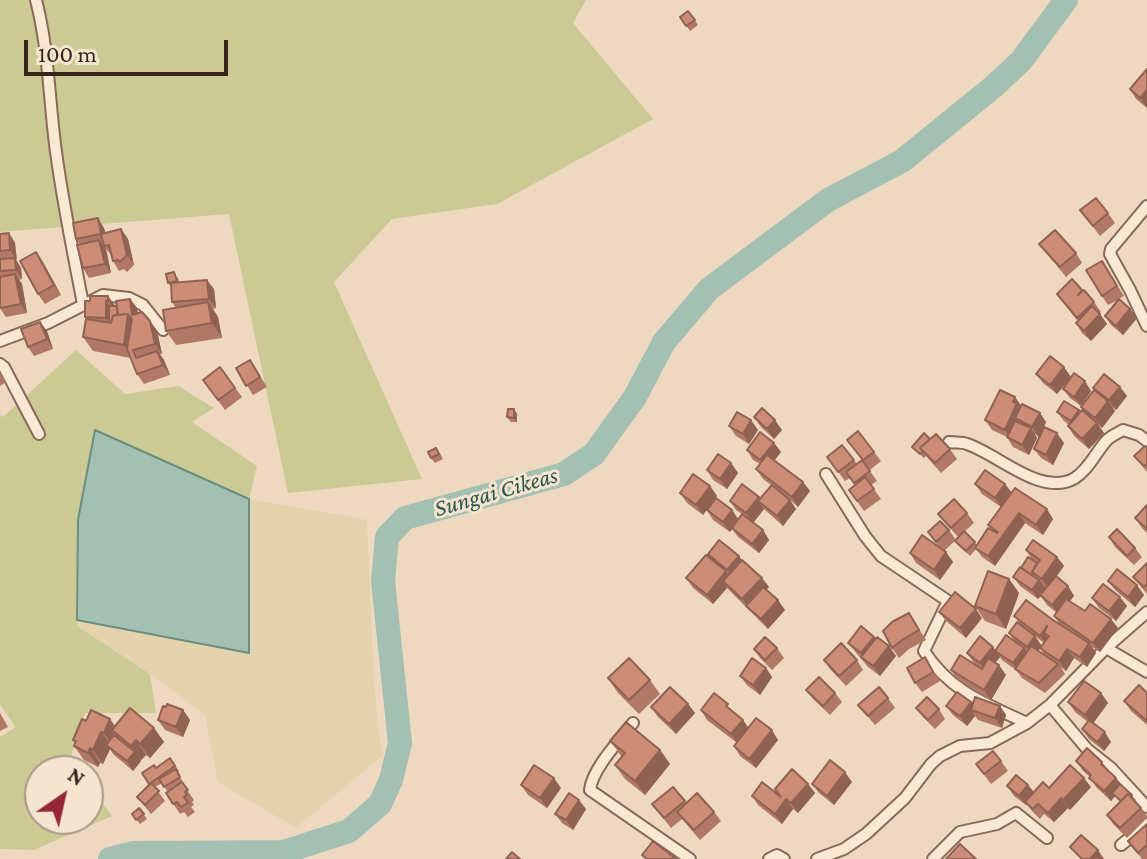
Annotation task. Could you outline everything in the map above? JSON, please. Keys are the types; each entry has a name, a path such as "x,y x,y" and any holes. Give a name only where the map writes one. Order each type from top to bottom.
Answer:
{"street":[{"path":"36,0 48,64 60,177 83,304"},
{"path":"1147,206 1110,254 1147,326"},
{"path":"0,341 48,323 103,295 129,298 143,305 163,330"},
{"path":"0,364 39,434"},
{"path":"949,442 966,443 1023,475 1058,484 1075,478 1109,438 1123,430 1147,441"},
{"path":"826,474 881,556 948,601 924,651 933,664 972,697 1027,723"},
{"path":"817,859 844,849 866,834 905,798 940,756 960,746 990,743 1027,723 1050,705 1147,612"},
{"path":"1106,648 1147,672"},
{"path":"1050,705 1087,749 1111,768 1147,807"},
{"path":"633,723 603,762 590,784 590,790 690,859"},
{"path":"933,859 960,832 997,824 1016,813 1047,838"},
{"path":"1121,845 1147,824"},
{"path":"769,859 778,855 784,859"}],"shaded area":[{"path":"0,0 586,0 573,23 653,119 497,204 392,219 334,282 422,479 288,493 229,214 0,232"},
{"path":"76,350 125,394 178,386 214,408 192,422 257,466 249,499 95,431 78,520 77,626 150,674 156,713 85,713 71,755 24,755 24,835 68,835 34,850 0,849 0,737 16,727 0,705 0,415 3,417"},
{"path":"95,430 249,499 249,653 77,620 78,520"},
{"path":"249,499 367,520 374,684 382,756 296,828 218,782 205,715 77,626 77,620 249,653"},
{"path":"104,805 112,816 104,819"}],"building":[{"path":"688,11 695,20 686,26 680,17"},
{"path":"1147,69 1147,90 1140,98 1130,89"},
{"path":"1096,198 1108,213 1093,226 1080,210"},
{"path":"98,218 101,234 76,239 73,223"},
{"path":"121,229 127,255 120,262 113,261 109,245 104,246 101,234"},
{"path":"1055,230 1076,253 1060,267 1039,244"},
{"path":"9,233 10,250 0,251 0,234"},
{"path":"99,240 105,264 83,268 77,245"},
{"path":"36,252 54,285 38,294 20,261"},
{"path":"15,258 16,270 0,271 0,259"},
{"path":"1102,261 1117,286 1102,296 1086,270"},
{"path":"174,272 177,281 168,283 166,274"},
{"path":"15,274 21,304 0,308 0,277"},
{"path":"1072,279 1082,290 1078,295 1084,290 1094,302 1077,318 1057,294"},
{"path":"207,280 209,299 172,302 171,283"},
{"path":"90,296 108,296 106,318 85,317 85,301 90,301"},
{"path":"130,299 132,315 142,312 150,321 155,344 133,350 136,358 157,351 163,365 137,374 127,349 132,319 128,314 118,315 116,301"},
{"path":"1119,299 1130,309 1116,326 1105,316"},
{"path":"208,302 212,323 166,331 163,310"},
{"path":"109,306 117,306 117,315 111,322 109,322"},
{"path":"1092,306 1100,314 1084,331 1076,323"},
{"path":"128,314 124,345 83,337 86,319 111,323 113,316"},
{"path":"40,322 47,339 28,347 21,329"},
{"path":"1050,356 1064,367 1050,385 1036,374"},
{"path":"250,360 260,377 246,386 236,368"},
{"path":"220,367 235,388 218,400 203,380"},
{"path":"1074,373 1085,381 1074,397 1063,389"},
{"path":"1104,374 1120,387 1109,400 1093,388"},
{"path":"1000,390 1015,397 1013,402 1017,403 1005,430 985,420"},
{"path":"1094,390 1108,401 1095,418 1081,407"},
{"path":"1064,401 1079,410 1071,421 1057,412"},
{"path":"1022,404 1040,413 1032,427 1015,418"},
{"path":"762,408 775,420 767,429 754,417"},
{"path":"508,409 514,409 514,418 507,417"},
{"path":"1082,410 1097,423 1082,439 1068,426"},
{"path":"737,412 751,420 743,434 729,426"},
{"path":"1015,421 1031,428 1022,445 1007,437"},
{"path":"1044,427 1057,433 1046,455 1034,449"},
{"path":"858,431 874,452 863,460 847,440"},
{"path":"760,432 774,443 760,460 747,450"},
{"path":"924,433 930,439 920,448 923,451 920,454 912,447"},
{"path":"936,434 950,449 935,463 920,448"},
{"path":"842,445 854,460 838,472 827,457"},
{"path":"1145,446 1147,464 1144,466 1134,456"},
{"path":"436,448 439,454 431,458 428,452"},
{"path":"718,454 731,463 720,479 707,470"},
{"path":"767,455 803,482 792,497 756,469"},
{"path":"862,460 870,471 854,483 846,472"},
{"path":"985,470 1005,484 995,498 975,484"},
{"path":"693,474 710,486 696,505 680,493"},
{"path":"865,477 874,489 857,501 849,490"},
{"path":"742,484 759,497 746,513 730,501"},
{"path":"772,485 790,500 777,516 758,501"},
{"path":"1015,488 1047,509 1036,525 1019,513 988,556 975,548 988,528 998,532 988,525"},
{"path":"716,498 732,510 723,522 707,510"},
{"path":"954,499 967,513 951,528 938,514"},
{"path":"1147,505 1147,529 1135,518"},
{"path":"742,514 763,530 752,544 732,528"},
{"path":"940,521 949,530 936,542 928,532"},
{"path":"1117,529 1135,548 1127,556 1109,537"},
{"path":"964,531 975,542 966,551 955,541"},
{"path":"922,535 946,552 934,570 910,553"},
{"path":"719,540 739,556 727,570 708,554"},
{"path":"1033,540 1057,557 1042,579 1032,572 1040,560 1026,550"},
{"path":"706,555 726,571 707,595 686,578"},
{"path":"1028,557 1037,563 1033,576 1021,568"},
{"path":"742,560 762,578 742,599 723,581"},
{"path":"1147,563 1147,584 1144,587 1133,577"},
{"path":"1020,567 1039,580 1032,590 1013,577"},
{"path":"1117,569 1137,585 1128,597 1108,581"},
{"path":"988,571 1009,579 996,614 975,606"},
{"path":"1056,576 1068,586 1052,605 1040,595"},
{"path":"1103,584 1120,597 1109,611 1092,598"},
{"path":"763,587 778,600 761,619 746,606"},
{"path":"955,592 976,609 960,628 939,612"},
{"path":"1066,599 1085,611 1090,604 1111,619 1093,643 1054,616"},
{"path":"1026,600 1089,643 1080,657 1067,649 1059,661 1040,648 1049,636 1044,633 1047,626 1040,636 1014,616"},
{"path":"909,613 919,630 892,648 883,631"},
{"path":"1017,622 1035,636 1027,647 1009,633"},
{"path":"861,626 874,637 861,653 848,643"},
{"path":"1006,635 1024,648 1013,663 995,651"},
{"path":"980,636 993,647 980,663 967,653"},
{"path":"765,637 777,648 765,660 754,649"},
{"path":"877,637 889,646 873,666 861,657"},
{"path":"841,643 857,660 839,676 824,660"},
{"path":"1031,646 1058,664 1039,683 1015,669"},
{"path":"960,655 982,669 988,658 999,665 984,690 951,670"},
{"path":"925,657 933,672 915,683 907,668"},
{"path":"629,658 650,680 629,700 608,678"},
{"path":"752,658 766,668 753,685 740,676"},
{"path":"819,677 835,693 823,706 806,690"},
{"path":"1084,681 1101,693 1085,715 1068,702"},
{"path":"1139,685 1147,693 1147,721 1124,701"},
{"path":"670,687 688,704 669,724 651,707"},
{"path":"879,687 888,698 868,716 858,705"},
{"path":"957,692 971,702 960,716 946,706"},
{"path":"714,693 743,720 731,734 701,710"},
{"path":"927,697 939,709 928,720 916,708"},
{"path":"975,697 1000,706 995,718 971,710"},
{"path":"167,704 183,710 176,727 158,720 163,706"},
{"path":"130,708 154,728 140,744 136,740 131,746 112,730"},
{"path":"91,710 110,719 93,750 90,748 88,753 74,746 76,741 73,740 82,719 86,721"},
{"path":"756,718 772,730 749,759 734,746"},
{"path":"1089,720 1105,732 1097,742 1082,729"},
{"path":"626,722 660,750 635,781 615,765 625,753 610,741"},
{"path":"114,735 135,752 127,761 106,745"},
{"path":"1087,748 1116,778 1104,791 1076,761"},
{"path":"993,751 1001,761 984,774 976,764"},
{"path":"170,758 175,766 149,784 142,773"},
{"path":"830,760 845,772 827,796 812,784"},
{"path":"534,765 554,778 540,798 521,785"},
{"path":"1070,765 1084,778 1048,813 1038,804 1033,809 1025,802 1043,782 1049,788"},
{"path":"176,769 180,777 164,787 159,779"},
{"path":"792,769 808,784 791,803 786,799 775,814 752,796 762,782 781,797 775,789"},
{"path":"1016,775 1028,785 1019,796 1007,786"},
{"path":"182,782 188,790 184,797 188,803 181,807 177,802 173,804 166,793"},
{"path":"151,783 159,791 145,805 137,797"},
{"path":"1120,784 1132,795 1128,794 1121,801 1112,793"},
{"path":"673,787 685,801 664,818 652,804"},
{"path":"569,793 579,800 566,820 555,814"},
{"path":"697,793 714,812 694,830 677,812"},
{"path":"1128,794 1141,808 1120,828 1107,815"},
{"path":"139,808 144,814 136,820 132,814"},
{"path":"1147,824 1147,845 1138,853 1128,841"},
{"path":"1081,835 1098,850 1090,859 1082,859 1070,847"},
{"path":"653,841 676,859 647,859 642,855"},
{"path":"960,844 976,859 946,859"},
{"path":"512,852 520,859 506,859"}],"waterway":[{"name":"Sungai Cikeas","path":"110,859 134,853 284,852 349,831 380,804 391,780 400,743 383,581 387,537 405,518 564,474 594,454 635,397 664,342 709,289 828,200 902,161 1021,61 1066,0"}]}
